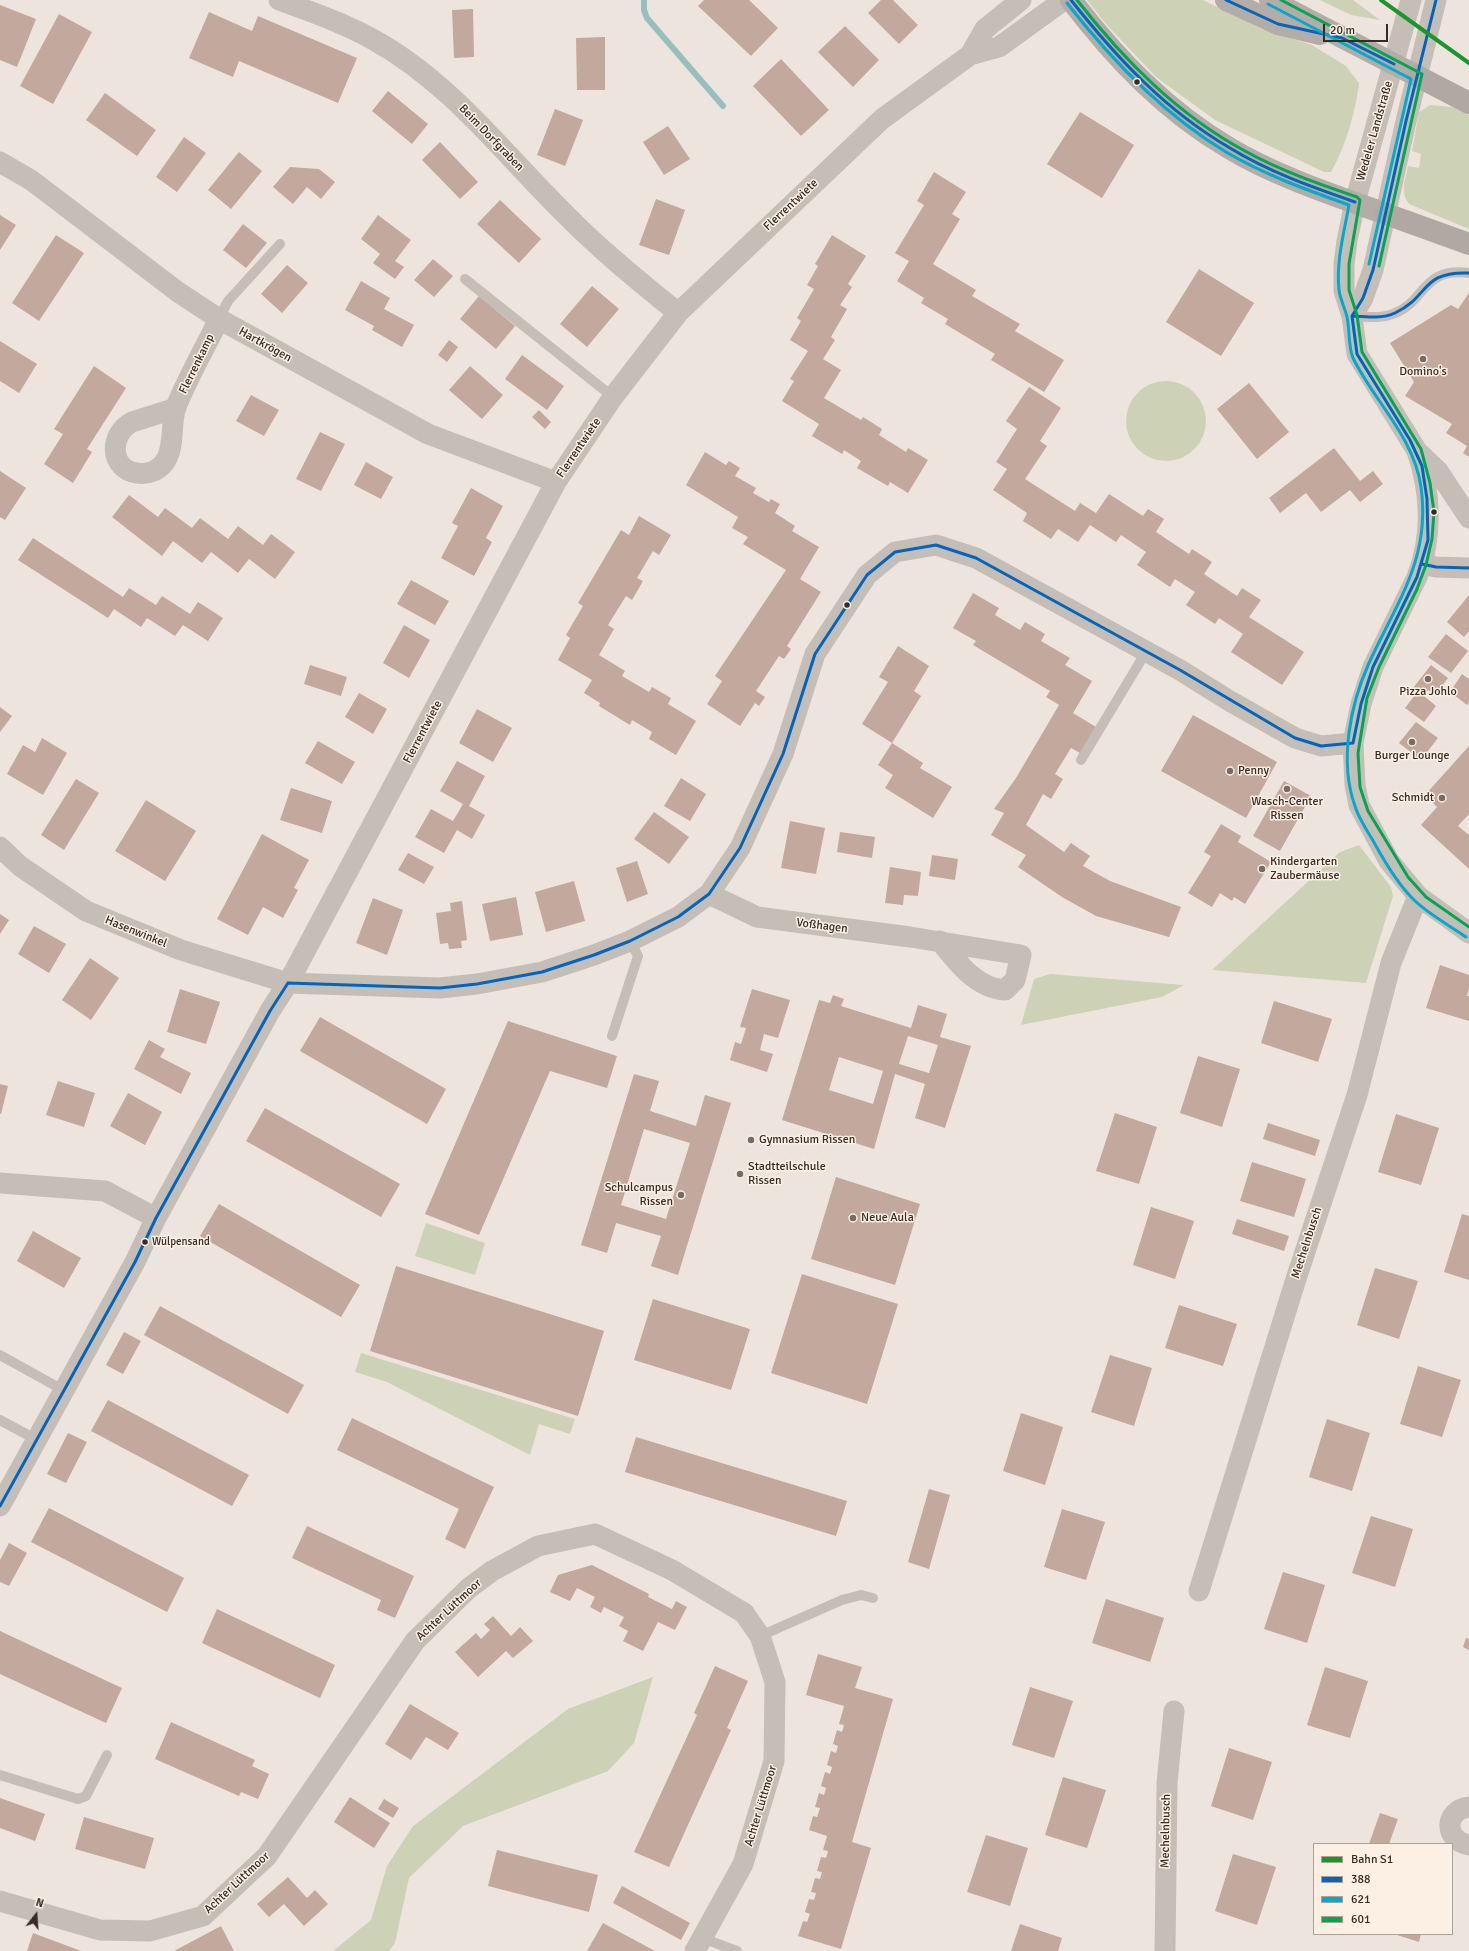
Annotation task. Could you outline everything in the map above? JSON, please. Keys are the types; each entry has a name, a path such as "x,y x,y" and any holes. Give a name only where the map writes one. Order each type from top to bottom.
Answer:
{"highway":[{"path":"1417,76 1469,103"},
{"path":"1386,214 1469,244"}],"main road":[{"path":"1071,0 1097,34 1124,64 1150,90 1197,127 1230,149 1263,165 1386,214"},
{"path":"1226,0 1278,24 1342,38"},
{"path":"1270,0 1417,76"}],"street":[{"name":"Beim Dorfgraben","path":"279,0 323,16 374,40 414,67 462,105 563,213 608,256 678,313"},
{"name":"Flerrentwiete","path":"970,55 985,29 1021,0"},
{"name":"Flerrentwiete","path":"2,1496 37,1440 135,1262 156,1218 270,1011 288,983 556,482 613,397 678,313 882,120 970,55 999,48 1064,0"},
{"name":"Wedeler Landstraße","path":"1411,0 1355,202 1344,264 1344,291 1352,316 1357,354 1417,452 1438,471 1469,518"},
{"path":"1352,316 1364,298 1373,270 1406,121 1436,0"},
{"name":"Hartkrögen","path":"0,162 31,180 178,292 219,320 428,434 556,482"},
{"name":"Flerrenkamp","path":"176,408 219,320"},
{"path":"1417,452 1423,472 1429,518 1428,540 1422,564 1402,609 1373,667 1361,704 1353,743 1355,785 1359,805 1389,860 1418,896 1469,933"},
{"name":"Hasenwinkel","path":"0,847 20,866 86,911 181,950 288,983 440,988 477,984 542,972 594,955 630,941 678,917 709,894 740,848 783,754 815,654 867,575 895,552 936,545 976,558 1146,652 1295,738 1321,746 1353,743"},
{"path":"1422,564 1436,567 1469,568"},
{"name":"Voßhagen","path":"709,894 757,917 940,942"},
{"name":"Mechelnbusch","path":"1199,1591 1284,1317 1357,1095 1391,964 1418,896"},
{"path":"0,1183 105,1191 156,1218"},
{"name":"Achter Lüttmoor","path":"0,1901 100,1930 150,1931 203,1916 267,1856 415,1641 469,1588 492,1571 538,1546 595,1534 672,1570 744,1613 760,1636 775,1682 774,1761 743,1864 699,1945"},
{"name":"Mechelnbusch","path":"1165,1951 1167,1783 1174,1712"},
{"path":"1469,1807 1461,1808 1454,1815 1450,1821 1450,1833 1462,1844 1469,1845"}],"lane":[{"path":"219,320 228,301 280,244"},
{"path":"1352,316 1380,317 1394,314 1404,308 1431,281 1440,275 1451,272 1469,273"},
{"path":"465,279 613,397"},
{"path":"1081,760 1146,652"},
{"path":"612,1036 638,956 630,941"},
{"path":"0,1355 64,1390"},
{"path":"0,1420 37,1440"},
{"path":"760,1636 842,1600 861,1595 873,1598"},
{"path":"0,1776 78,1799 86,1796 107,1755"},
{"path":"699,1945 737,1951"}],"green space":[{"path":"1087,0 1203,0 1262,29 1312,45 1346,66 1359,83 1358,94 1353,117 1345,141 1331,172 1324,172 1215,120 1156,77 1105,23"},
{"path":"1320,0 1353,0 1380,20 1351,15"},
{"path":"1430,105 1453,107 1469,115 1469,229 1409,204 1406,199 1404,186 1408,166 1419,168 1421,154 1412,151 1419,112"},
{"path":"1166,381 1181,384 1194,393 1203,406 1206,421 1203,436 1194,449 1181,458 1166,461 1151,458 1138,449 1129,436 1126,421 1129,406 1138,393 1151,384"},
{"path":"1359,845 1391,887 1393,896 1366,983 1212,970 1340,852"},
{"path":"1050,974 1184,985 1162,997 1021,1025 1034,979"},
{"path":"426,1223 485,1243 475,1275 415,1256"},
{"path":"361,1353 575,1419 570,1434 539,1424 530,1455 387,1382 355,1372"},
{"path":"653,1677 634,1743 608,1771 463,1826 409,1878 395,1943 389,1951 333,1951 371,1920 387,1866 413,1826 568,1709"}],"building":[{"path":"704,0 749,0 778,28 751,56 698,6"},
{"path":"881,0 893,0 918,25 899,44 868,13"},
{"path":"0,5 36,19 17,67 0,60"},
{"path":"473,9 474,57 454,58 452,10"},
{"path":"209,12 252,31 258,16 357,58 338,103 239,61 233,77 189,58"},
{"path":"59,14 92,32 53,104 20,86"},
{"path":"845,26 879,60 853,87 818,52"},
{"path":"605,37 605,90 577,90 576,38"},
{"path":"781,59 829,110 801,136 753,86"},
{"path":"388,91 428,124 412,144 372,111"},
{"path":"105,93 156,130 137,156 86,120"},
{"path":"555,109 583,120 565,166 537,155"},
{"path":"1080,112 1134,145 1102,198 1047,164"},
{"path":"668,126 690,159 664,175 643,142"},
{"path":"184,137 206,153 177,192 156,177"},
{"path":"440,142 478,182 460,199 422,160"},
{"path":"239,152 262,171 231,209 208,190"},
{"path":"290,167 319,169 335,182 321,199 307,187 293,204 273,187"},
{"path":"934,172 966,192 952,214 960,219 933,264 976,290 972,296 1020,324 1015,331 1064,360 1044,392 991,360 995,354 945,324 948,319 921,303 924,298 897,281 909,261 895,253 924,205 917,201"},
{"path":"656,199 685,210 669,255 639,245"},
{"path":"500,200 541,239 519,263 477,224"},
{"path":"0,215 16,225 0,250"},
{"path":"378,215 411,240 395,261 404,267 395,279 373,263 380,254 361,239"},
{"path":"243,224 267,243 246,268 223,250"},
{"path":"56,235 84,253 39,321 12,303"},
{"path":"832,235 866,256 848,284 852,287 840,305 847,309 831,337 835,340 823,359 841,370 824,398 861,420 863,417 882,429 879,435 906,452 908,448 928,460 908,493 890,482 888,486 857,468 861,461 844,450 842,454 812,436 819,424 782,401 794,381 790,379 808,351 790,340 801,321 797,318 814,289 807,285 818,266 815,264"},
{"path":"433,259 453,276 434,297 414,280"},
{"path":"287,265 308,283 282,313 261,294"},
{"path":"1199,269 1254,303 1221,356 1166,322"},
{"path":"361,281 390,298 384,309 414,325 402,347 372,330 374,326 345,310"},
{"path":"592,286 619,309 587,347 560,324"},
{"path":"1469,293 1469,457 1463,453 1467,446 1446,433 1452,424 1405,396 1414,382 1390,343 1451,305 1458,309"},
{"path":"479,296 515,326 496,349 460,319"},
{"path":"449,340 458,347 447,362 438,355"},
{"path":"0,341 37,364 19,393 0,381"},
{"path":"522,355 564,386 547,410 505,379"},
{"path":"94,366 126,388 87,449 92,452 73,483 44,464 63,434 54,429"},
{"path":"470,366 503,395 482,419 449,390"},
{"path":"1249,383 1289,432 1257,459 1217,409"},
{"path":"1029,387 1061,408 1040,441 1047,446 1025,479 1075,511 1080,503 1096,513 1109,494 1143,516 1148,509 1164,519 1156,532 1189,554 1192,549 1212,562 1204,574 1237,596 1242,588 1261,600 1249,617 1304,652 1282,685 1231,652 1243,634 1219,618 1215,624 1186,605 1195,592 1175,579 1170,587 1137,565 1146,552 1121,535 1116,542 1090,525 1078,542 1058,529 1051,539 1023,521 1027,513 993,490 1007,469 996,462 1017,429 1006,421"},
{"path":"251,395 279,410 264,436 236,421"},
{"path":"539,410 551,422 545,429 532,417"},
{"path":"320,432 345,444 321,491 296,479"},
{"path":"1334,448 1360,481 1373,471 1383,484 1360,502 1350,490 1321,512 1306,493 1280,513 1269,498"},
{"path":"705,452 726,465 729,461 740,468 735,476 756,488 753,493 769,502 771,499 780,504 775,513 795,526 792,531 819,547 800,579 821,592 787,646 791,649 784,659 779,656 756,691 765,697 759,706 755,703 740,726 707,704 722,681 715,676 786,570 743,544 748,537 732,528 738,517 686,485"},
{"path":"366,462 393,477 381,499 354,485"},
{"path":"0,471 26,488 5,520 0,517"},
{"path":"471,488 503,506 486,538 492,542 474,576 441,558 458,526 452,523"},
{"path":"129,495 158,517 165,508 192,528 200,518 228,539 238,526 263,545 271,534 295,552 275,579 249,559 238,573 211,552 202,563 173,541 162,556 112,517"},
{"path":"639,516 671,535 659,555 653,551 637,578 643,581 632,600 626,596 608,625 614,629 599,655 625,671 622,676 649,692 652,687 671,698 668,704 696,721 676,755 649,739 652,732 632,720 630,725 599,706 600,703 584,693 592,680 558,660 570,638 566,635 583,606 578,603 621,530 629,535"},
{"path":"33,538 123,597 129,588 156,605 162,596 190,614 198,602 223,618 208,641 183,625 175,636 147,618 141,627 114,609 108,618 18,560"},
{"path":"411,580 449,601 435,625 397,604"},
{"path":"973,593 999,608 995,615 1020,630 1025,622 1045,634 1041,641 1070,658 1065,665 1092,681 1073,713 1096,727 1080,753 1071,748 1055,774 1063,779 1051,799 1043,794 1026,825 1064,852 1071,843 1090,856 1083,866 1110,881 1181,907 1169,937 1096,916 1062,897 1018,867 1026,855 991,835 1004,813 994,809 1016,778 1059,705 1046,697 1050,691 973,645 976,641 953,628"},
{"path":"1469,595 1469,631 1464,637 1447,622"},
{"path":"404,625 430,640 409,678 383,663"},
{"path":"1446,634 1468,651 1451,673 1428,657"},
{"path":"898,646 929,666 914,691 921,696 892,743 862,724 888,682 879,677"},
{"path":"310,665 347,677 341,696 304,684"},
{"path":"1431,665 1448,678 1435,695 1428,690 1424,696 1436,706 1424,722 1405,708 1418,691 1413,688"},
{"path":"1462,674 1469,679 1469,702 1467,705 1450,692"},
{"path":"359,693 387,709 373,734 345,717"},
{"path":"0,707 12,716 0,732"},
{"path":"477,709 512,728 493,762 459,743"},
{"path":"1193,715 1277,762 1246,818 1161,771"},
{"path":"1416,722 1438,738 1421,760 1399,743"},
{"path":"42,738 67,753 43,795 7,774 23,745 35,752"},
{"path":"318,741 355,762 342,784 305,763"},
{"path":"892,743 923,763 920,768 952,787 933,818 885,788 893,775 878,765"},
{"path":"1469,746 1469,814 1458,826 1469,835 1469,869 1421,825 1437,807 1425,795"},
{"path":"457,761 485,776 469,806 485,815 472,839 457,830 444,853 415,837 431,809 453,821 463,804 440,791"},
{"path":"681,778 706,794 690,821 664,806"},
{"path":"76,779 99,793 64,850 41,835"},
{"path":"1284,781 1311,796 1280,851 1253,836"},
{"path":"291,788 332,801 322,833 280,820"},
{"path":"146,800 196,831 165,881 115,851"},
{"path":"654,812 689,837 669,864 634,839"},
{"path":"790,821 825,828 816,874 781,868"},
{"path":"1221,824 1241,836 1238,842 1271,862 1245,904 1234,897 1232,901 1220,893 1212,907 1188,893 1211,856 1204,852"},
{"path":"840,832 875,837 872,858 837,852"},
{"path":"262,834 309,860 294,888 298,890 283,918 263,907 248,935 217,919"},
{"path":"408,853 434,867 424,884 398,870"},
{"path":"932,855 958,859 955,880 929,876"},
{"path":"637,861 648,894 627,902 616,868"},
{"path":"890,867 921,872 918,896 904,895 903,905 885,903"},
{"path":"574,881 585,921 546,932 535,892"},
{"path":"516,897 523,935 490,941 482,904"},
{"path":"373,898 403,910 387,955 356,943"},
{"path":"462,901 467,940 461,941 462,948 449,949 448,943 440,944 436,913 451,911 450,903"},
{"path":"0,914 9,920 0,934"},
{"path":"34,926 66,944 49,973 18,954"},
{"path":"90,958 119,978 91,1020 62,1000"},
{"path":"1440,965 1469,975 1469,988 1467,996 1469,996 1469,1021 1426,1008"},
{"path":"180,989 220,1002 206,1044 167,1032"},
{"path":"752,989 790,1000 778,1038 764,1034 760,1050 773,1054 767,1072 730,1060 735,1042 741,1044 746,1028 740,1027"},
{"path":"833,995 844,999 841,1006 911,1028 918,1005 947,1014 940,1037 971,1046 945,1128 915,1118 925,1084 895,1074 874,1149 782,1120 819,1000 830,1003","holes":["908,1036 938,1045 929,1073 899,1064","839,1057 883,1071 873,1104 829,1090"]},
{"path":"1274,1001 1332,1019 1318,1062 1261,1043"},
{"path":"320,1017 446,1089 427,1124 300,1051"},
{"path":"508,1021 617,1056 607,1088 550,1071 479,1235 425,1214"},
{"path":"149,1040 165,1049 160,1057 191,1073 181,1094 134,1069"},
{"path":"1198,1056 1240,1069 1222,1127 1180,1113"},
{"path":"634,1074 659,1081 650,1111 696,1126 705,1095 731,1103 678,1275 651,1266 661,1236 616,1223 607,1253 581,1245","holes":["644,1129 690,1143 666,1219 621,1205"]},
{"path":"58,1081 95,1093 84,1127 46,1115"},
{"path":"0,1084 8,1086 1,1114 0,1114"},
{"path":"128,1093 162,1112 145,1145 110,1126"},
{"path":"265,1108 400,1184 381,1217 246,1141"},
{"path":"1115,1113 1157,1127 1139,1184 1096,1171"},
{"path":"1396,1114 1439,1128 1421,1185 1378,1172"},
{"path":"1268,1123 1320,1140 1315,1156 1263,1139"},
{"path":"1252,1162 1306,1179 1294,1217 1240,1201"},
{"name":"Neue Aula","path":"836,1177 920,1204 895,1285 811,1259"},
{"path":"219,1204 360,1285 341,1317 200,1236"},
{"path":"1151,1207 1194,1221 1175,1279 1133,1265"},
{"path":"1462,1214 1469,1216 1469,1280 1444,1272"},
{"path":"1237,1219 1289,1236 1284,1251 1232,1234"},
{"path":"33,1231 81,1258 64,1288 17,1261"},
{"path":"396,1266 604,1331 578,1416 370,1351"},
{"path":"1375,1268 1418,1281 1399,1339 1357,1325"},
{"path":"802,1274 898,1304 867,1404 771,1373"},
{"path":"653,1299 750,1329 731,1390 634,1360"},
{"path":"1179,1305 1237,1324 1223,1366 1165,1348"},
{"path":"160,1306 304,1385 288,1414 144,1335"},
{"path":"124,1332 141,1341 123,1374 106,1365"},
{"path":"1110,1355 1152,1368 1134,1426 1091,1412"},
{"path":"1418,1366 1461,1380 1442,1437 1400,1424"},
{"path":"108,1400 249,1475 232,1506 91,1431"},
{"path":"1021,1413 1063,1427 1045,1485 1003,1471"},
{"path":"352,1418 494,1487 465,1549 445,1539 459,1509 337,1450"},
{"path":"1327,1419 1370,1433 1352,1491 1309,1477"},
{"path":"68,1433 87,1442 66,1483 47,1474"},
{"path":"636,1437 847,1501 836,1536 625,1472"},
{"path":"929,1489 950,1495 929,1569 908,1562"},
{"path":"49,1508 184,1578 167,1612 31,1542"},
{"path":"1062,1509 1105,1522 1086,1580 1044,1567"},
{"path":"1371,1516 1413,1529 1395,1587 1352,1573"},
{"path":"307,1526 414,1576 395,1618 377,1610 381,1600 292,1558"},
{"path":"9,1543 27,1553 9,1586 0,1582 0,1560"},
{"path":"592,1565 649,1594 648,1597 672,1609 676,1601 687,1607 675,1630 658,1622 643,1651 623,1641 628,1631 619,1626 624,1617 604,1607 601,1613 590,1607 595,1597 577,1588 570,1601 550,1592 558,1575"},
{"path":"1283,1572 1325,1585 1307,1643 1264,1629"},
{"path":"1106,1599 1164,1618 1150,1662 1092,1643"},
{"path":"217,1609 335,1665 320,1698 202,1643"},
{"path":"493,1616 511,1636 520,1627 533,1641 513,1658 506,1651 478,1677 455,1652 476,1633 481,1639 490,1630 484,1624"},
{"path":"0,1631 122,1688 106,1723 0,1674"},
{"path":"1466,1638 1469,1639 1469,1650 1463,1647"},
{"path":"818,1654 862,1667 855,1688 893,1699 852,1842 871,1848 841,1949 798,1936 803,1921 807,1922 810,1914 805,1912 809,1899 814,1900 816,1893 811,1892 815,1878 820,1879 822,1872 817,1871 821,1857 826,1858 828,1851 823,1850 827,1836 809,1830 813,1816 817,1817 820,1808 815,1807 819,1793 824,1795 826,1788 821,1786 825,1772 830,1774 832,1767 827,1765 831,1751 836,1753 838,1746 833,1744 837,1730 842,1732 844,1725 839,1724 844,1706 806,1695"},
{"path":"715,1666 748,1681 727,1728 731,1730 669,1867 634,1852 697,1715 694,1713"},
{"path":"1325,1667 1368,1681 1350,1738 1307,1725"},
{"path":"1030,1687 1073,1701 1054,1758 1012,1745"},
{"path":"410,1704 459,1733 448,1750 426,1737 411,1760 385,1744"},
{"path":"171,1722 255,1760 252,1766 269,1774 258,1799 241,1792 239,1796 155,1759"},
{"path":"1229,1748 1272,1762 1253,1820 1211,1806"},
{"path":"1063,1777 1106,1790 1087,1848 1045,1835"},
{"path":"350,1797 390,1823 374,1848 334,1822"},
{"path":"0,1798 45,1814 35,1841 0,1828"},
{"path":"384,1799 399,1808 393,1818 378,1809"},
{"path":"1380,1813 1398,1819 1389,1843 1369,1843"},
{"path":"84,1817 154,1838 145,1869 75,1849"},
{"path":"986,1835 1028,1848 1010,1906 967,1892"},
{"path":"497,1850 598,1875 589,1912 488,1886"},
{"path":"1233,1854 1276,1867 1257,1925 1215,1911"},
{"path":"288,1877 307,1898 315,1890 328,1904 304,1926 284,1904 269,1917 257,1904"},
{"path":"622,1886 690,1923 681,1940 613,1903"},
{"path":"603,1923 655,1951 587,1951"},
{"path":"1020,1924 1062,1938 1058,1951 1011,1951"},
{"path":"221,1926 234,1951 174,1951"},
{"path":"33,1933 81,1951 27,1951"},
{"path":"1397,1935 1421,1935 1419,1942"}],"waterway":[{"path":"644,0 644,10 647,18 723,106"}],"rail line":[{"name":"S1","path":"1381,0 1469,63"}],"transit line":[{"name":"388","path":"1071,0 1106,42 1143,82 1184,117 1230,148 1275,172 1355,202"},
{"name":"601","path":"1077,0 1133,65 1197,121 1220,137 1272,165 1300,177 1357,197 1360,200 1349,264 1349,290 1357,315 1362,352 1421,449 1430,483 1434,512 1432,539 1426,565 1417,589 1379,667 1367,698 1358,753 1360,787 1368,811 1408,877 1426,897 1469,927"},
{"name":"388","path":"1226,0 1278,24 1342,38 1394,64"},
{"name":"601","path":"1281,0 1422,74 1379,266"},
{"name":"388","path":"1353,743 1361,704 1373,667 1417,577 1428,540 1427,499 1422,466 1410,440 1357,354 1352,316 1363,298 1373,270 1406,121 1436,0"},
{"name":"621","path":"1067,3 1120,66 1181,121 1203,137 1226,152 1271,175 1349,205 1341,247 1338,279 1340,293 1348,322 1351,353 1362,374 1402,436 1410,452 1417,469 1421,487 1423,512 1421,536 1409,579 1362,679 1352,715 1347,752 1350,789 1362,821 1388,867 1402,887 1425,910 1466,937"},
{"name":"621","path":"1268,4 1411,79 1369,264"},
{"name":"388","path":"1352,316 1374,317 1390,315 1406,307 1427,286 1442,276 1453,273 1469,273"},
{"name":"388","path":"288,983 440,988 477,984 542,972 594,955 630,941 678,917 709,894 740,848 783,754 815,654 867,575 895,552 936,545 976,558 1180,670 1295,738 1321,746 1353,743"},
{"name":"388","path":"1422,564 1436,567 1469,568"},
{"name":"388","path":"0,1506 135,1262 156,1218 270,1011 288,983"}],"place":[{"name":"Domino's","path":"1423,359"},
{"name":"Pizza Johlo","path":"1428,679"},
{"name":"Burger Lounge","path":"1412,742"},
{"name":"Penny","path":"1230,771"},
{"name":"Wasch-Center Rissen","path":"1287,789"},
{"name":"Schmidt","path":"1442,798"},
{"name":"Kindergarten Zaubermäuse","path":"1262,869"},
{"name":"Gymnasium Rissen","path":"751,1140"},
{"name":"Stadtteilschule Rissen","path":"740,1174"},
{"name":"Schulcampus Rissen","path":"681,1195"},
{"name":"Neue Aula","path":"853,1218"},
{"name":"Wülpensand","path":"145,1242"}]}
